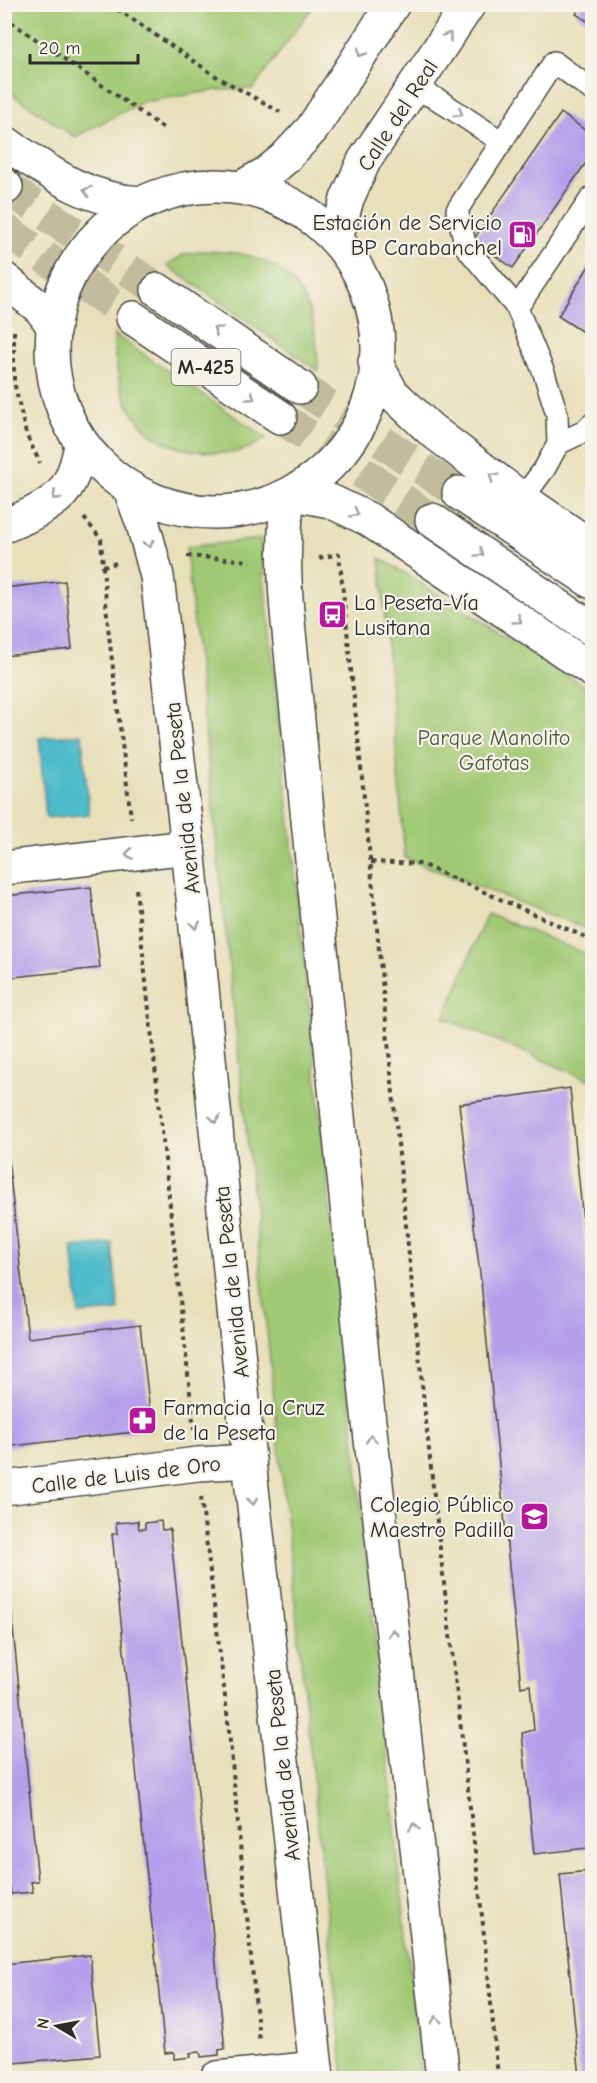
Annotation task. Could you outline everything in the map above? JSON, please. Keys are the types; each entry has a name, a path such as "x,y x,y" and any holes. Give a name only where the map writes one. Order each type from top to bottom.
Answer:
{"street":[{"path":"246,185 267,173 284,159 312,129 393,4"},
{"name":"Calle del Real","path":"338,232 347,199 364,161 469,4"},
{"path":"4,142 76,188 126,202 143,203 202,187 228,183 266,189 294,200 317,214 338,232 360,270 376,332 375,362 366,394 347,440 320,474 293,499 284,527 284,581 369,1416 442,2079"},
{"path":"143,203 111,226 84,257 64,288 54,327 52,353 55,388 66,417 81,445 104,471 130,489 159,504 191,513 230,515 255,512 293,499 330,501 368,519 592,670"},
{"path":"4,279 30,298 54,327"},
{"name":"M-425","path":"158,290 300,387"},
{"name":"M-425","path":"133,318 280,417"},
{"path":"375,362 392,393 430,429 522,499 592,547"},
{"path":"4,526 31,515 62,493 76,467 81,445"},
{"name":"Avenida de la Peseta","path":"130,489 143,524 157,576 188,847 249,1461 316,2073"},
{"path":"459,494 592,582"},
{"path":"432,520 592,629"},
{"path":"4,868 188,847"},
{"name":"Calle de Luis de Oro","path":"4,1488 198,1464 249,1461"},
{"path":"217,2079 316,2073"}],"lane":[{"path":"522,499 545,468 558,444 557,414 544,373 517,308 466,246 457,210 554,62 592,90"},
{"path":"413,88 437,99 502,142"},
{"path":"517,308 592,197"},
{"path":"558,444 585,432 592,424"}],"path":[{"path":"110,4 214,75 281,112"},
{"path":"4,17 166,130"},
{"path":"9,324 14,330 14,382 26,434 42,468"},
{"path":"79,512 101,539 108,627 132,828"},
{"path":"317,559 339,554 421,1377 487,1954 498,2079"},
{"path":"184,556 257,561"},
{"path":"103,566 123,562"},
{"path":"371,862 421,864 592,940"},
{"path":"136,885 195,1434"},
{"path":"201,1492 228,1721 259,2040"}],"green space":[{"path":"4,5 314,5 253,89 217,90 142,102 75,137 5,89"},
{"path":"203,251 230,252 266,262 282,272 294,284 311,314 318,371 167,265 183,255"},
{"path":"114,334 266,438 244,450 223,453 181,448 161,440 146,429 134,415 125,398 115,357"},
{"path":"260,539 421,2078 344,2078 186,547"},
{"name":"Parque Manolito Gafotas","path":"380,558 592,691 592,931 405,858"},
{"path":"487,914 592,956 592,1081 444,1018"}],"water":[{"path":"82,734 89,814 46,818 39,738"},
{"path":"112,1243 119,1311 79,1314 72,1247"}],"building":[{"path":"582,4 592,4 592,24 576,14"},
{"path":"561,113 592,135 592,154 513,268 473,240"},
{"path":"592,261 592,338 558,316"},
{"path":"65,581 72,649 4,656 4,588"},
{"path":"91,887 100,968 4,978 4,896"},
{"path":"570,1088 592,1303 592,2078 580,2078 560,1874 590,1871 588,1848 534,1854 522,1733 534,1730 530,1685 521,1687 481,1282 459,1104"},
{"path":"4,1140 6,1140 28,1338 140,1325 152,1430 4,1447"},
{"path":"138,1521 139,1529 145,1529 145,1523 161,1521 162,1530 170,1529 225,2049 219,2050 219,2055 201,2057 200,2052 190,2053 191,2057 174,2059 174,2052 165,2053 112,1534 117,1534 116,1523"},
{"path":"4,1557 6,1557 38,1881 31,1882 33,1892 11,1894 10,1886 4,1886"},
{"path":"90,1955 100,2055 4,2064 4,1964"}],"tunnel":[{"path":"6,187 158,290"},
{"path":"4,229 133,318"},
{"path":"300,387 459,493"},
{"path":"280,417 432,520"}],"place":[{"name":"Estación de Servicio BP Carabanchel","path":"523,235"},
{"name":"La Peseta-Vía Lusitana","path":"333,615"},
{"name":"Farmacia la Cruz de la Peseta","path":"142,1420"},
{"name":"Colegio Público Maestro Padilla","path":"535,1517"}]}
